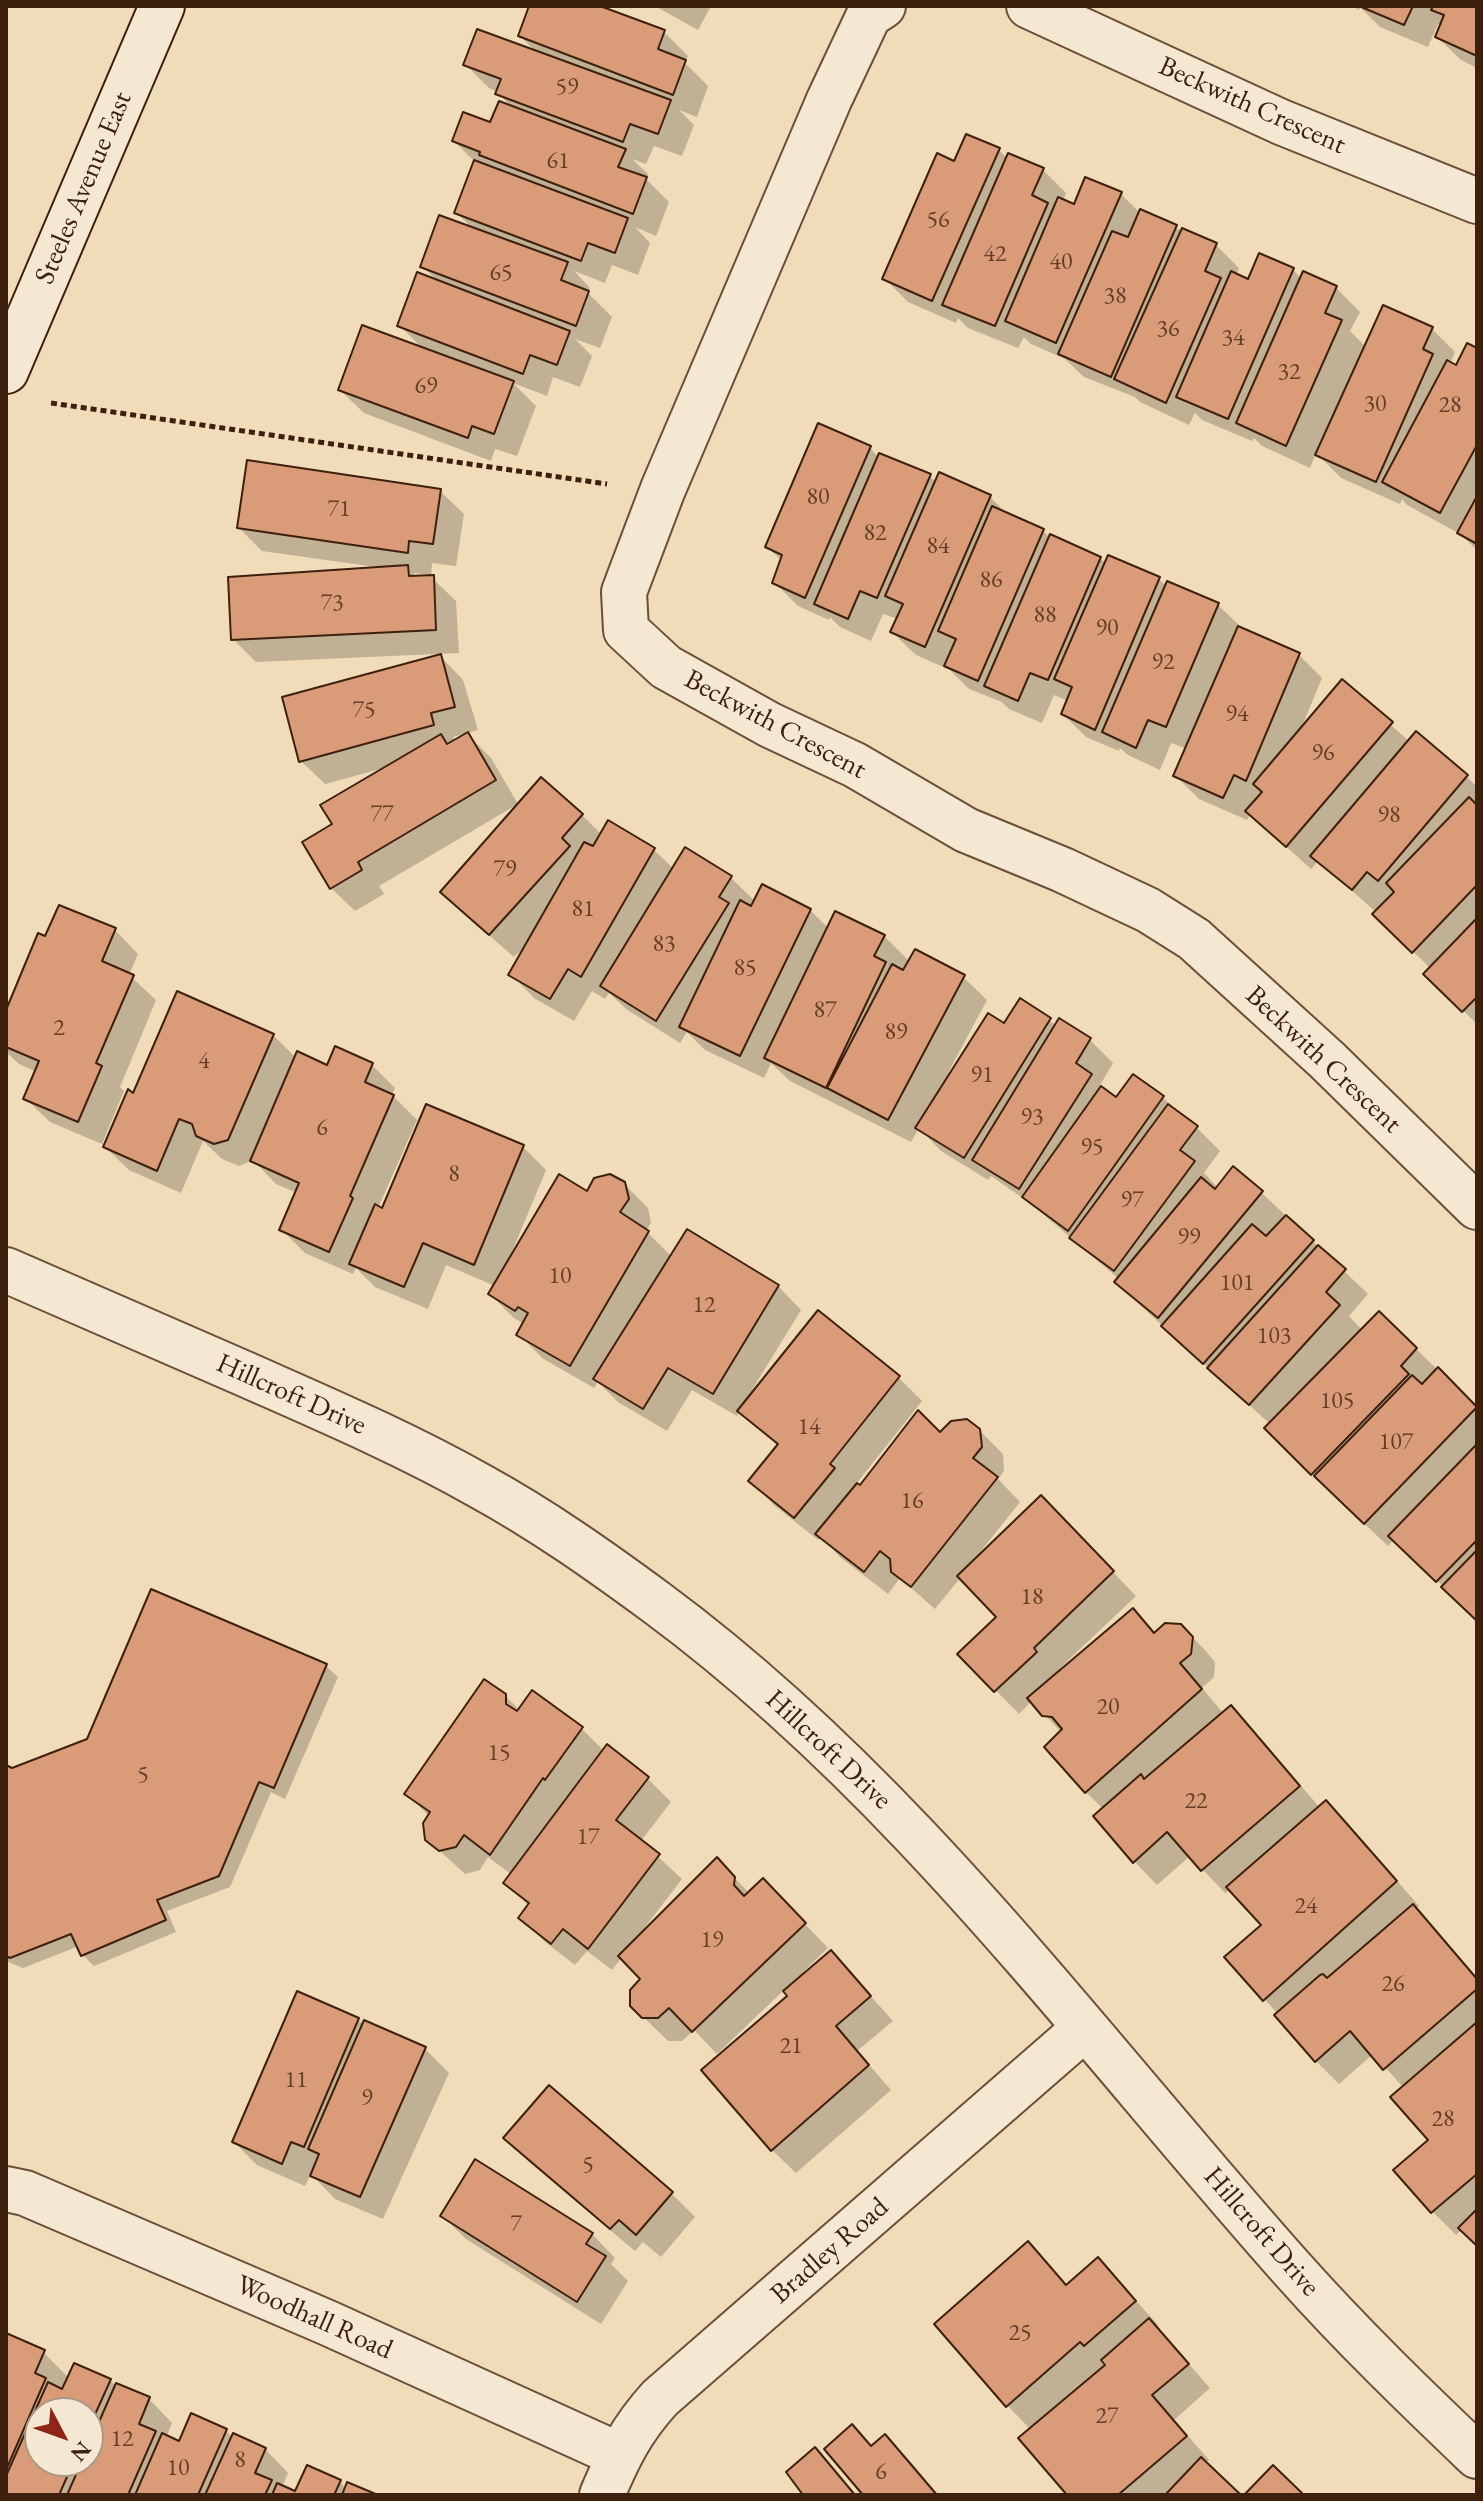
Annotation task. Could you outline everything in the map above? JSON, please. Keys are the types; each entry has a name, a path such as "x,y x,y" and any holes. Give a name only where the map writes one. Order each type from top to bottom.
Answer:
{"street":[{"name":"Steeles Avenue East","path":"6,371 162,6"},
{"name":"Beckwith Crescent","path":"883,6 869,15 829,100 663,489 624,592 626,630 666,667 770,725 855,765 966,830 1148,910 1194,939 1327,1060 1477,1207"},
{"name":"Beckwith Crescent","path":"1029,6 1281,122 1477,201"},
{"name":"Hillcroft Drive","path":"6,1270 362,1425 479,1485 564,1537 659,1604 773,1697 849,1767 935,1855 1314,2293 1367,2351 1477,2456"},
{"name":"Bradley Road","path":"602,2495 636,2424 660,2398 1085,2028"},
{"name":"Woodhall Road","path":"6,2189 25,2193 328,2323 619,2455"}],"path":[{"path":"49,402 588,481 663,489"}],"building":[{"path":"529,6 600,6 665,30 658,49 686,60 673,95 518,36"},
{"path":"1359,6 1413,6 1404,25"},
{"path":"1433,6 1477,6 1477,56 1435,37 1444,15 1431,10"},
{"path":"477,29 671,100 658,134 630,124 623,142 495,94 501,79 463,65"},
{"path":"499,101 626,149 618,167 647,177 633,214 479,155 480,152 452,141 463,112 490,122"},
{"path":"966,134 1000,148 932,301 882,279 937,153 954,161"},
{"path":"1008,153 1044,168 1032,195 1048,203 995,326 942,305"},
{"path":"474,160 628,218 615,253 588,243 581,261 454,213"},
{"path":"1085,177 1122,192 1056,343 1005,321 1058,197 1074,204"},
{"path":"1140,209 1177,225 1111,377 1058,354 1112,231 1128,237"},
{"path":"439,215 568,262 561,280 589,291 576,326 420,267"},
{"path":"1182,228 1217,243 1205,271 1221,278 1166,403 1114,379"},
{"path":"1259,253 1294,268 1228,419 1176,397 1231,271 1248,279"},
{"path":"1303,271 1337,286 1325,313 1342,320 1286,446 1236,423"},
{"path":"417,272 570,331 557,365 530,355 523,374 397,326"},
{"path":"1383,305 1433,327 1423,349 1433,354 1376,482 1315,455"},
{"path":"362,325 514,381 494,434 472,426 468,438 338,390"},
{"path":"1467,343 1477,348 1477,445 1440,513 1382,482 1447,360 1456,365"},
{"path":"818,423 871,446 805,598 772,583 782,555 765,547"},
{"path":"879,453 931,474 877,598 860,591 848,619 814,604"},
{"path":"247,460 441,489 433,544 409,541 408,553 237,528"},
{"path":"939,472 991,495 925,647 890,632 903,604 885,596"},
{"path":"1477,496 1477,544 1457,533"},
{"path":"992,506 1044,529 978,681 944,666 956,639 938,631"},
{"path":"1050,534 1101,557 1048,680 1030,673 1018,701 984,686"},
{"path":"1108,555 1160,577 1095,730 1061,714 1072,687 1054,679"},
{"path":"408,565 409,576 434,575 436,630 231,640 228,577"},
{"path":"1167,581 1219,603 1166,727 1148,720 1136,748 1102,732"},
{"path":"1238,626 1300,653 1246,781 1234,775 1223,798 1173,776"},
{"path":"441,654 455,707 431,713 434,725 299,762 282,697"},
{"path":"1342,679 1393,722 1286,847 1245,811 1262,792 1253,784"},
{"path":"1416,731 1468,775 1378,881 1367,872 1352,890 1310,856"},
{"path":"468,732 496,780 358,862 362,870 330,889 302,842 332,824 320,805 441,734 447,744"},
{"path":"541,777 583,814 562,838 570,846 489,935 440,892"},
{"path":"1469,797 1477,805 1477,885 1412,953 1372,914 1394,892 1386,883"},
{"path":"608,820 655,848 581,977 568,969 550,999 508,975 584,842 593,846"},
{"path":"685,847 732,876 719,897 729,903 656,1021 600,986"},
{"path":"762,884 811,909 740,1056 679,1027 740,900 751,906"},
{"path":"59,905 116,928 102,961 134,975 96,1063 102,1066 78,1122 23,1099 39,1061 6,1047 6,1010 38,933 45,936"},
{"path":"835,911 885,935 874,956 886,962 826,1088 764,1058"},
{"path":"1477,918 1477,997 1462,1012 1423,974"},
{"path":"915,949 965,975 888,1120 827,1088 892,964 903,970"},
{"path":"177,991 274,1034 228,1140 214,1144 196,1136 192,1124 179,1119 157,1171 103,1147 128,1089 133,1093"},
{"path":"1020,998 1051,1018 964,1158 915,1128 988,1013 1004,1023"},
{"path":"1059,1018 1091,1038 1076,1063 1092,1074 1019,1189 972,1160"},
{"path":"335,1046 373,1063 365,1082 394,1095 329,1252 279,1230 299,1183 250,1161 297,1051 327,1065"},
{"path":"1133,1074 1164,1096 1068,1231 1022,1197 1101,1086 1116,1097"},
{"path":"426,1104 524,1145 474,1265 423,1243 404,1287 349,1264 375,1204 382,1208"},
{"path":"1168,1104 1198,1126 1180,1150 1195,1161 1114,1271 1069,1238"},
{"path":"1233,1166 1263,1191 1158,1318 1114,1282 1201,1177 1215,1189"},
{"path":"559,1174 587,1191 594,1178 610,1174 625,1182 629,1199 620,1212 649,1231 570,1366 516,1335 528,1313 518,1307 515,1311 488,1294"},
{"path":"1286,1215 1314,1240 1203,1364 1161,1326 1252,1224 1266,1236"},
{"path":"687,1229 779,1285 713,1394 668,1368 643,1409 593,1379"},
{"path":"1318,1245 1346,1269 1326,1292 1340,1305 1249,1405 1207,1368"},
{"path":"818,1310 900,1376 830,1464 835,1468 794,1518 748,1481 778,1444 737,1411"},
{"path":"1379,1311 1417,1348 1401,1366 1409,1374 1311,1475 1264,1428"},
{"path":"1438,1367 1477,1407 1364,1524 1314,1476 1412,1375 1422,1384"},
{"path":"918,1410 940,1432 951,1421 967,1419 980,1429 982,1447 973,1458 998,1477 911,1587 891,1572 890,1559 880,1551 864,1572 815,1534 857,1483 860,1485"},
{"path":"1477,1444 1477,1540 1436,1582 1388,1536"},
{"path":"1041,1495 1114,1571 1034,1648 1037,1652 994,1692 957,1654 996,1617 957,1576"},
{"path":"1477,1550 1477,1621 1441,1587"},
{"path":"151,1589 327,1664 274,1788 259,1782 219,1876 157,1900 166,1920 81,1956 71,1934 10,1958 6,1956 6,1765 12,1768 87,1739"},
{"path":"1133,1608 1154,1633 1165,1623 1181,1624 1193,1637 1191,1654 1180,1663 1202,1689 1085,1793 1044,1747 1062,1729 1052,1717 1042,1716 1027,1698"},
{"path":"484,1679 506,1694 506,1704 517,1711 532,1690 583,1727 490,1855 464,1835 456,1847 439,1851 425,1840 423,1823 430,1812 404,1794"},
{"path":"1231,1705 1300,1786 1201,1871 1167,1832 1133,1863 1093,1816 1141,1774 1144,1779"},
{"path":"607,1744 649,1777 616,1820 660,1854 588,1949 563,1929 551,1944 518,1918 529,1903 503,1883"},
{"path":"1326,1800 1397,1881 1263,2001 1224,1957 1261,1925 1226,1887"},
{"path":"717,1857 735,1877 734,1885 744,1896 763,1878 806,1923 692,2032 669,2008 658,2018 642,2018 630,2006 630,1990 640,1979 618,1956"},
{"path":"1413,1904 1477,1979 1477,1989 1383,2070 1350,2031 1315,2062 1274,2015 1320,1975 1327,1978"},
{"path":"831,1950 871,1996 836,2026 869,2065 771,2151 701,2070 787,1996 783,1991"},
{"path":"297,1991 359,2018 304,2147 291,2142 282,2164 232,2142"},
{"path":"364,2020 426,2047 360,2197 310,2176 319,2154 308,2149"},
{"path":"1477,2022 1477,2174 1431,2213 1393,2170 1428,2140 1390,2097"},
{"path":"549,2085 673,2192 636,2235 619,2220 610,2229 503,2138"},
{"path":"475,2159 593,2233 586,2244 606,2256 577,2302 440,2216"},
{"path":"1477,2209 1477,2246 1458,2228"},
{"path":"1028,2241 1066,2285 1098,2257 1136,2301 1084,2346 1080,2342 1006,2407 934,2324"},
{"path":"1149,2318 1189,2364 1152,2395 1187,2436 1118,2495 1067,2495 1018,2438 1105,2365 1101,2360"},
{"path":"6,2333 45,2350 35,2373 46,2378 38,2397 24,2397 24,2429 6,2470"},
{"path":"74,2363 111,2379 103,2397 41,2397 48,2382 62,2389"},
{"path":"116,2383 150,2397 139,2424 156,2431 128,2495 67,2495 75,2477 104,2477 104,2410"},
{"path":"191,2413 227,2429 198,2495 135,2495 162,2433 179,2441"},
{"path":"852,2424 871,2446 885,2434 937,2495 863,2495 824,2449"},
{"path":"233,2433 266,2448 255,2473 272,2480 265,2495 205,2495"},
{"path":"24,2436 24,2477 67,2477 59,2495 6,2495 6,2476"},
{"path":"815,2447 855,2495 803,2495 786,2472"},
{"path":"1201,2457 1241,2495 1165,2495"},
{"path":"307,2465 341,2480 334,2495 272,2495 277,2483 295,2491"},
{"path":"1273,2465 1304,2495 1244,2495"},
{"path":"347,2482 378,2495 342,2495"}]}
